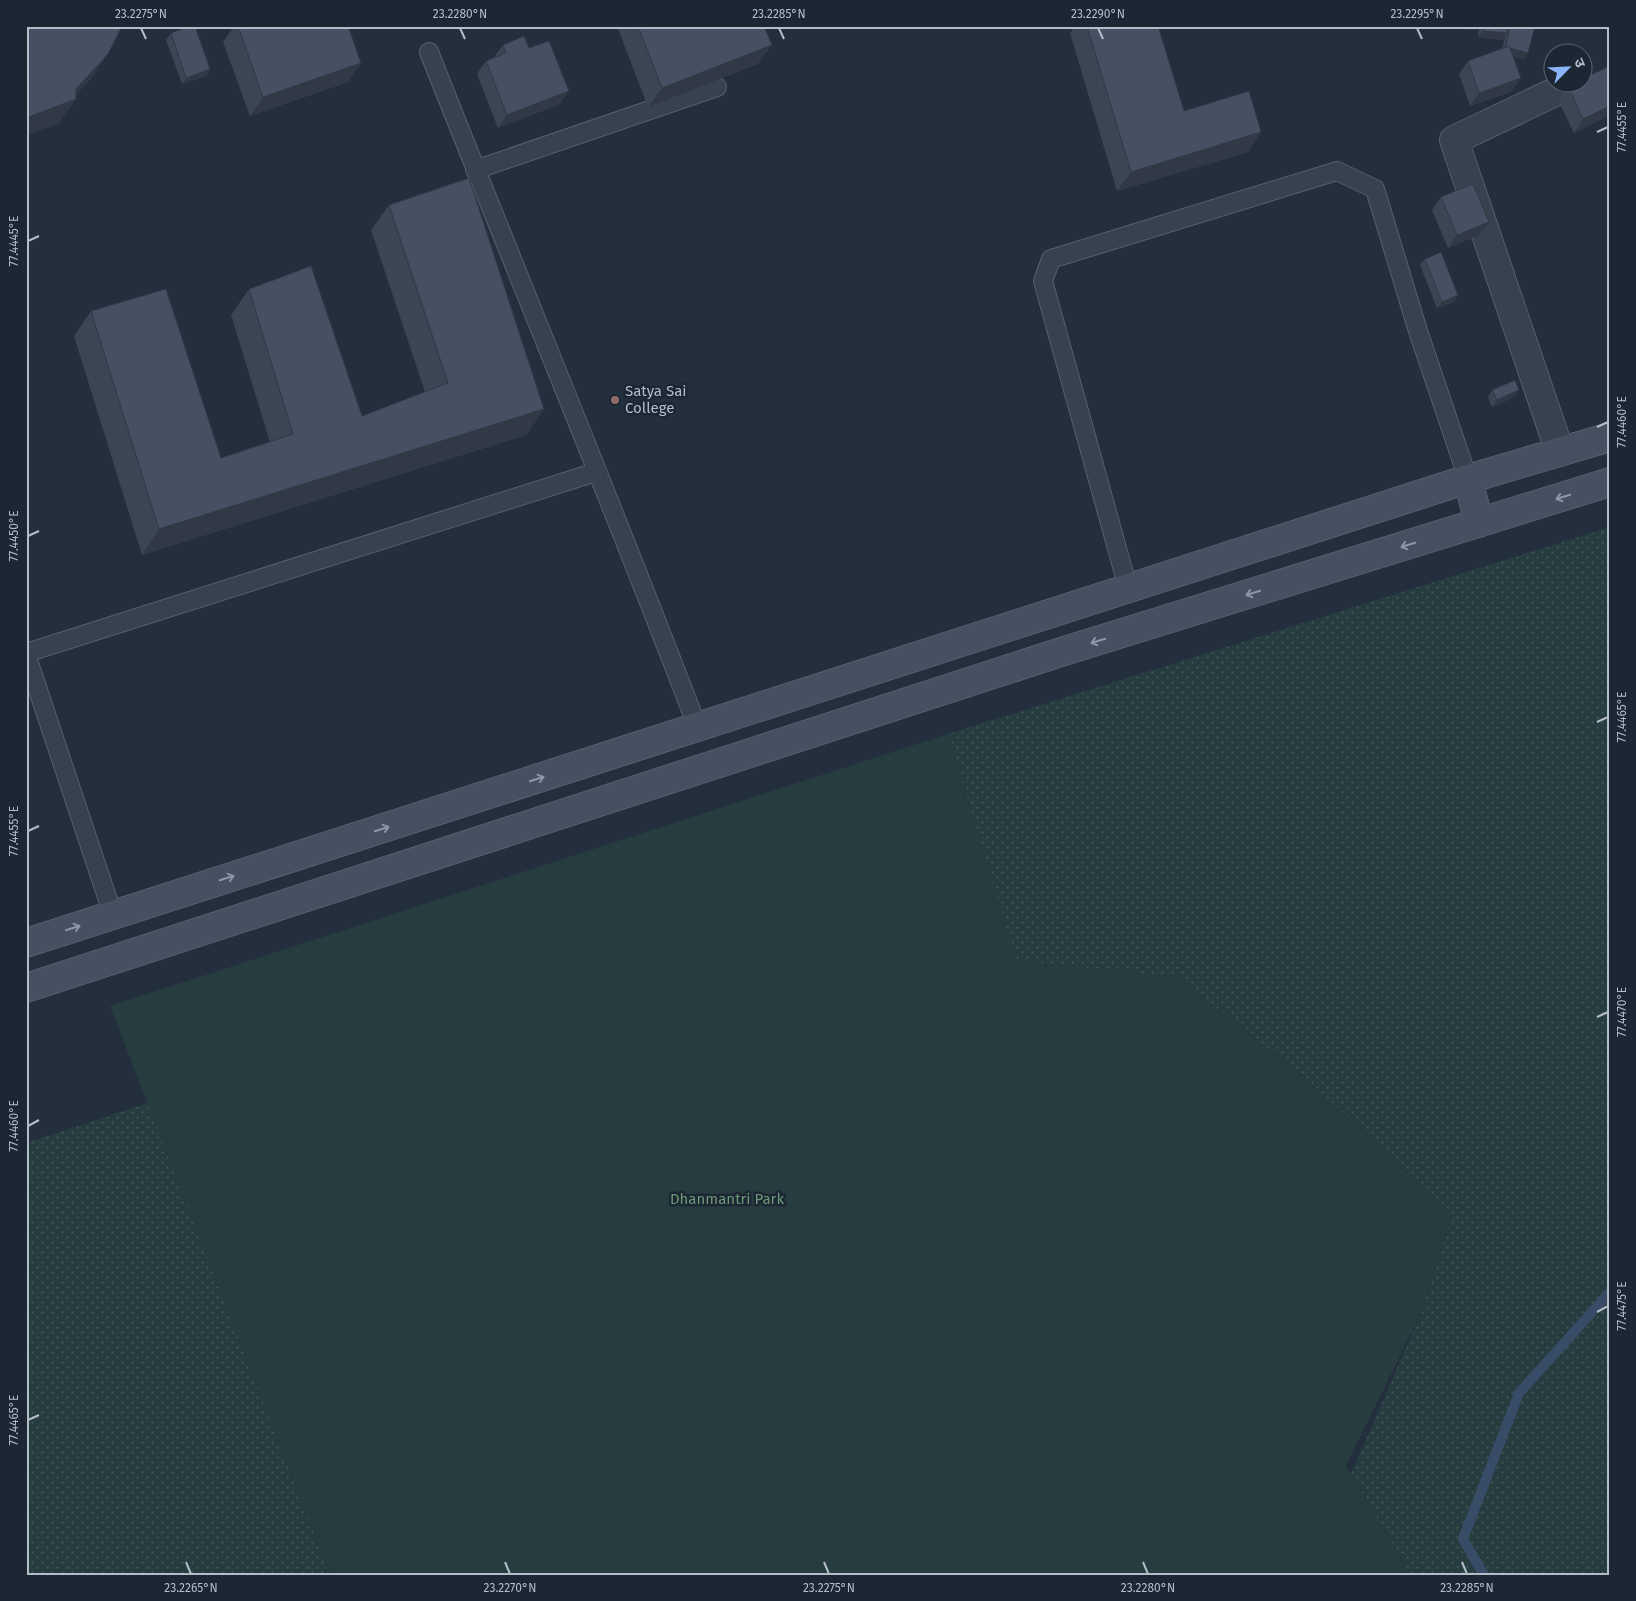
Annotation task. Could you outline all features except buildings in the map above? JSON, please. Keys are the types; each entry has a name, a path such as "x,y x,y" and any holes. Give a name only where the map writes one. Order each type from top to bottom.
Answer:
{"main road":[{"path":"26,943 1468,479 1610,437"},
{"path":"1468,479 1479,523"},
{"path":"26,988 1140,628 1610,482"},
{"path":"1128,588 1140,628"},
{"path":"488,794 502,834"}],"street":[{"path":"1556,92 1454,140 1560,452"}],"lane":[{"path":"428,52 596,472 641,578 698,726"},
{"path":"475,170 717,86"},
{"path":"1128,588 1043,281 1052,258 1337,171 1376,189 1418,331 1468,479"},
{"path":"113,915 26,654 596,472"}],"green space":[{"path":"1610,527 1610,1575 1411,1575 1351,1474 1421,1313 1452,1213 1297,1071 1177,977 1016,961 948,734"},
{"name":"Dhanmantri Park","path":"948,734 1016,960 1177,977 1297,1071 1452,1213 1421,1313 1346,1466 1411,1575 330,1575 110,1006"},
{"path":"148,1103 330,1575 26,1575 26,1143"}],"waterway":[{"path":"1484,1575 1463,1539 1519,1393 1610,1292"}],"place":[{"name":"Satya Sai College","path":"615,400"}]}
